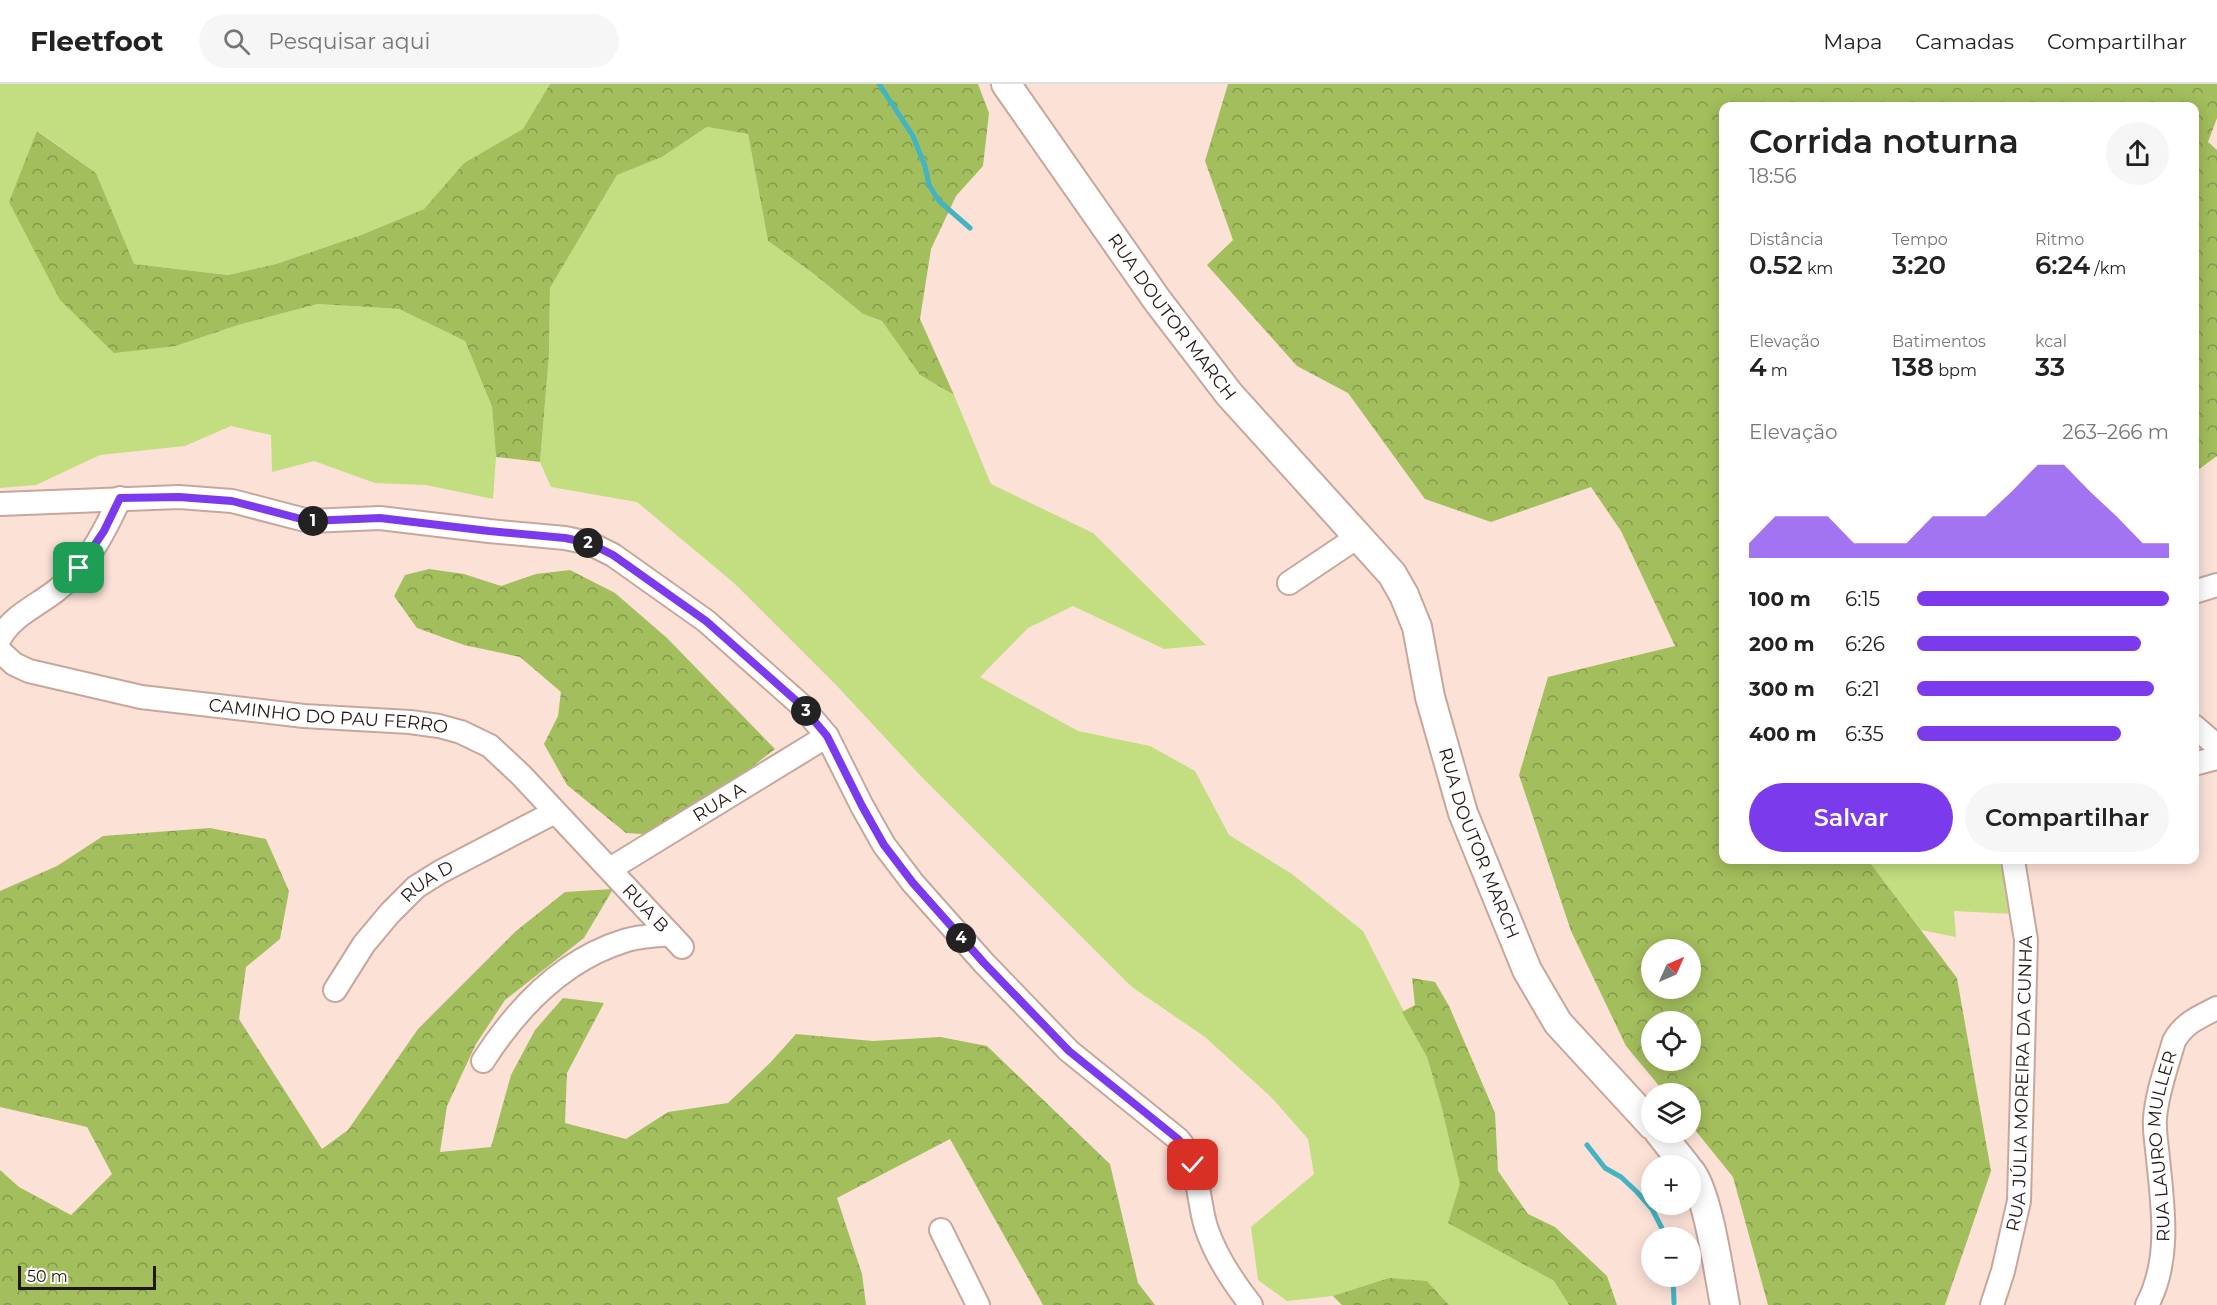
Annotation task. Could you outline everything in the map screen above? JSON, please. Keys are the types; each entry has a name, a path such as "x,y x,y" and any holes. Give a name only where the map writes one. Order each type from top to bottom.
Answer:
{"main road":[{"name":"RUA DOUTOR MARCH","path":"1006,84 1157,300 1229,394 1392,574 1404,595 1417,627 1431,697 1463,813 1527,970 1558,1023 1641,1113"},
{"path":"1668,1143 1677,1155"},
{"path":"1701,1193 1707,1212 1725,1305"}],"street":[{"path":"0,504 179,497 232,501 309,521 380,518 565,538 589,543 613,555 706,621 801,705 827,736 879,836 913,883 984,963 1069,1051 1178,1139 1193,1165 1206,1228 1220,1258 1251,1305"},
{"path":"0,638 5,629 24,612 58,590 79,568 104,531 120,498"},
{"path":"1289,583 1359,536"},
{"path":"2199,590 2217,585"},
{"name":"CAMINHO DO PAU FERRO","path":"0,651 14,664 29,671 141,697 303,716 410,722 461,732 490,746 521,775 610,869"},
{"path":"2199,730 2217,746"},
{"name":"RUA A","path":"610,869 827,736"},
{"path":"2199,763 2217,758"},
{"name":"RUA D","path":"334,990 364,944 416,887 440,872 555,812"},
{"name":"RUA JÚLIA MOREIRA DA CUNHA","path":"1992,1305 2003,1271 2019,1201 2026,940 2014,864"},
{"name":"RUA B","path":"483,1061 500,1035 551,980 587,955 626,940 676,940 610,869"},
{"name":"RUA LAURO MULLER","path":"2147,1305 2159,1273 2165,1238 2155,1126 2156,1107 2178,1032 2193,1020 2217,1008"},
{"path":"941,1230 978,1305"}],"green space":[{"path":"0,84 550,84 523,130 464,163 424,209 361,235 276,264 228,275 133,264 96,173 38,131 176,346 238,325 318,304 399,309 465,341 492,407 496,457 493,499 426,485 375,483 314,461 272,472 271,435 231,426 185,446 100,455 36,485 0,488"},
{"path":"550,84 978,84 989,113 983,166 956,196 931,249 920,319 954,395 920,375 882,321 863,314 814,274 768,241 748,134 707,127 662,157 617,175 550,288 549,355 540,462 496,457 492,407 465,341 399,309 318,304 238,325 176,346 114,353 60,300 9,202 37,131 96,173 134,264 228,275 276,264 361,235 424,209 464,163 523,129"},
{"path":"1228,84 2217,84 2217,118 2208,142 2217,150 2217,456 2199,469 2199,102 1719,102 1719,864 1871,864 1957,978 1991,1171 1945,1305 1768,1305 1733,1177 1701,1137 1701,1083 1657,1083 1647,1071 1701,1071 1701,1011 1641,1011 1641,1064 1626,1046 1571,931 1519,775 1548,677 1675,646 1621,531 1591,487 1491,522 1425,499 1348,393 1297,366 1207,265 1233,240 1205,161"},
{"path":"707,127 748,134 768,241 814,274 863,314 882,321 920,375 954,395 991,484 1093,533 1206,645 1164,649 1073,606 1028,628 980,677 1078,731 1150,746 1195,771 1229,835 1292,874 1363,931 1427,1057 1461,1184 1449,1223 1554,1281 1569,1305 1449,1305 1427,1281 1389,1279 1333,1296 1287,1301 1258,1280 1251,1227 1314,1174 1308,1139 1272,1098 1205,1037 1132,987 917,772 838,687 734,583 637,502 551,487 540,462 549,355 550,288 617,175 662,157"},
{"path":"429,569 464,574 501,586 536,574 570,570 615,593 667,638 775,749 685,819 642,834 626,833 567,785 544,744 558,716 561,692 520,657 464,645 417,628 394,596 405,575"},
{"path":"210,828 266,839 289,891 280,939 246,967 239,1019 322,1149 348,1130 418,1029 516,931 565,892 613,889 584,938 505,1000 476,1044 447,1106 440,1152 491,1147 511,1075 535,1030 563,998 604,1003 567,1073 565,1123 626,1139 668,1112 728,1103 770,1063 796,1034 873,1041 940,1037 987,1046 1110,1164 1138,1283 1155,1305 1043,1305 950,1139 837,1198 862,1274 866,1305 0,1305 0,1170 19,1187 71,1215 112,1174 87,1127 0,1107 0,891 57,866 103,836"},
{"path":"1871,864 2008,864 2013,914 1954,911 1956,937 1921,930"},
{"path":"1412,978 1435,982 1449,1006 1495,1113 1498,1171 1528,1214 1555,1227 1607,1276 1617,1305 1569,1305 1554,1281 1448,1223 1460,1184 1427,1057 1402,1012 1415,1005"},
{"path":"1389,1278 1427,1281 1449,1305 1342,1305 1333,1296"}],"waterway":[{"path":"879,84 913,136 925,166 929,185 939,201 970,228"},
{"path":"1587,1145 1605,1168 1621,1177 1637,1192 1652,1209 1661,1227"},
{"path":"1673,1287 1674,1303"}],"route":[{"path":"79,568 104,531 120,498 179,497 232,501 309,521 380,518 565,538 589,543 613,555 706,621 801,705 827,736 884,845 913,883 984,963 1069,1051 1178,1139 1193,1165"}]}
